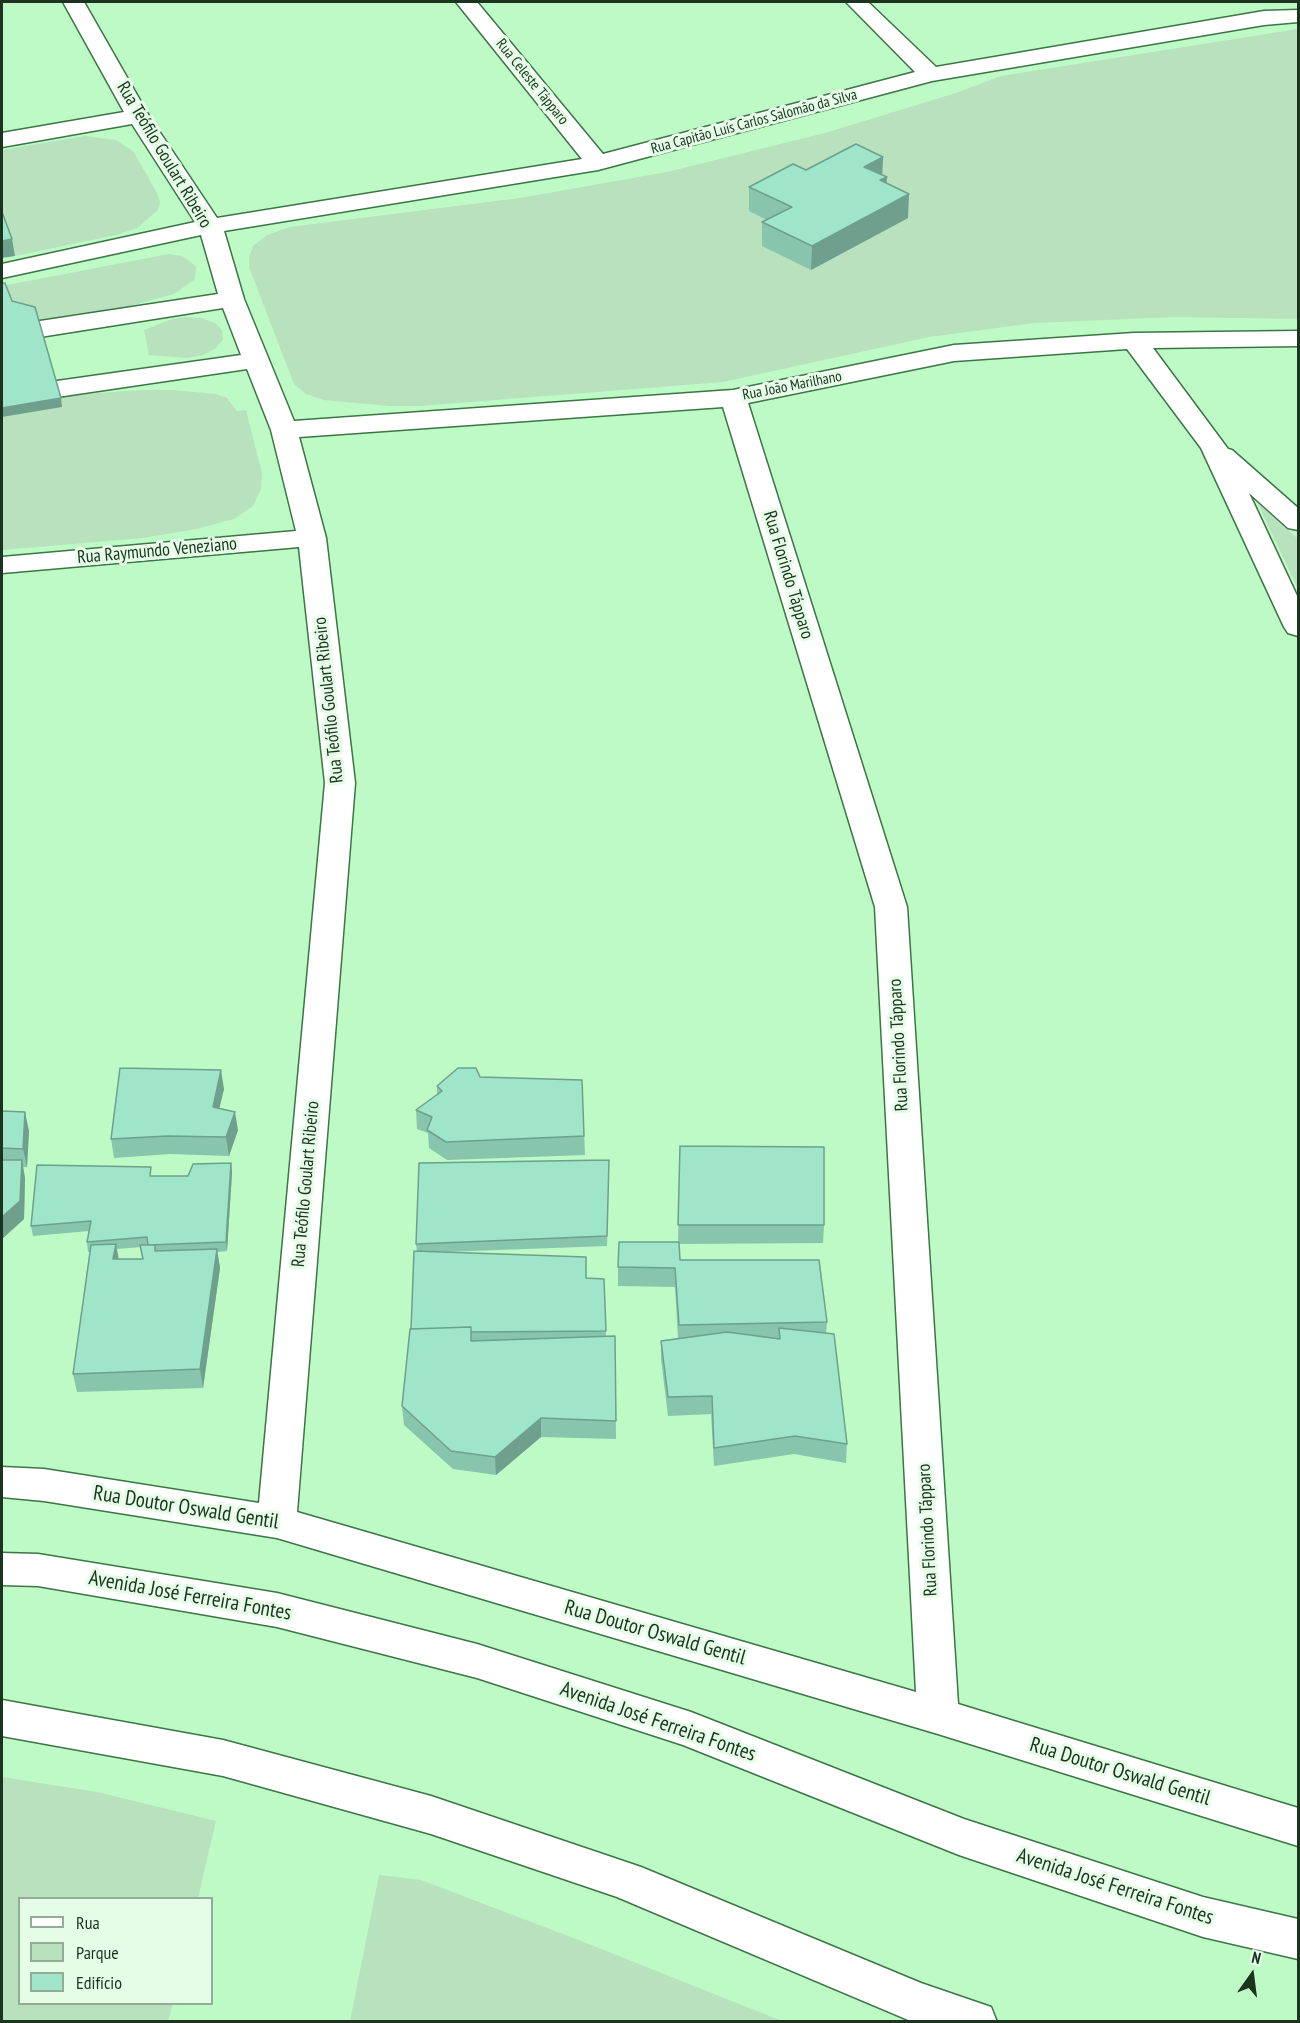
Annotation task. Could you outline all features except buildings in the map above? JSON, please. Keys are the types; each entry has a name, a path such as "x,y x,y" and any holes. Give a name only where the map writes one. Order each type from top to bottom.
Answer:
{"street":[{"name":"Rua Teófilo Goulart Ribeiro","path":"74,2 138,116 210,226 232,298 284,430 312,538 340,783 277,1522"},
{"name":"Rua Celeste Tápparo","path":"466,2 598,163"},
{"path":"856,2 931,75"},
{"path":"1243,2 1264,18"},
{"name":"Rua Capitão Luís Carlos Salomão da Silva","path":"2,271 210,226 598,163 931,75 1264,18 1299,16"},
{"path":"2,140 138,116"},
{"path":"40,329 232,298"},
{"name":"Rua João Marilhano","path":"284,430 733,398 954,353 1134,341 1299,338"},
{"path":"1134,341 1214,447 1299,522"},
{"path":"57,389 257,360"},
{"name":"Rua Florindo Tápparo","path":"733,398 891,907 938,1716"},
{"path":"1214,447 1299,627"},
{"name":"Rua Raymundo Veneziano","path":"2,565 312,538"},
{"name":"Rua Doutor Oswald Gentil","path":"2,1482 44,1485 277,1522 938,1716 1299,1827"},
{"name":"Avenida José Ferreira Fontes","path":"2,1569 38,1570 278,1610 477,1661 691,1730 959,1836 1203,1917 1299,1939"},
{"path":"2,1718 223,1758 431,1815 626,1881 916,2002 975,2022"}],"green space":[{"path":"1298,29 1298,319 1175,317 1034,323 929,337 723,382 419,406 389,406 324,400 306,394 294,384 249,267 249,257 254,245 267,235 290,227 520,198 667,172 825,133 956,93 1001,76"},
{"path":"85,136 116,140 133,151 157,193 160,202 158,210 137,228 116,235 15,256 2,222 2,150"},
{"path":"169,254 182,256 196,266 195,279 174,294 119,309 39,322 13,310 2,286"},
{"path":"201,318 215,323 222,330 223,339 216,348 204,355 188,358 149,355 144,330 172,319"},
{"path":"141,390 216,394 227,398 237,411 246,410 262,473 261,489 253,506 234,519 196,529 143,538 2,550 2,417 59,396"},
{"path":"1257,502 1298,539 1298,589"},
{"path":"2,1777 97,1792 216,1821 198,1897 18,1897 18,2005 173,2005 168,2021 2,2021"},
{"path":"379,1875 421,1880 782,2021 350,2021"}]}
